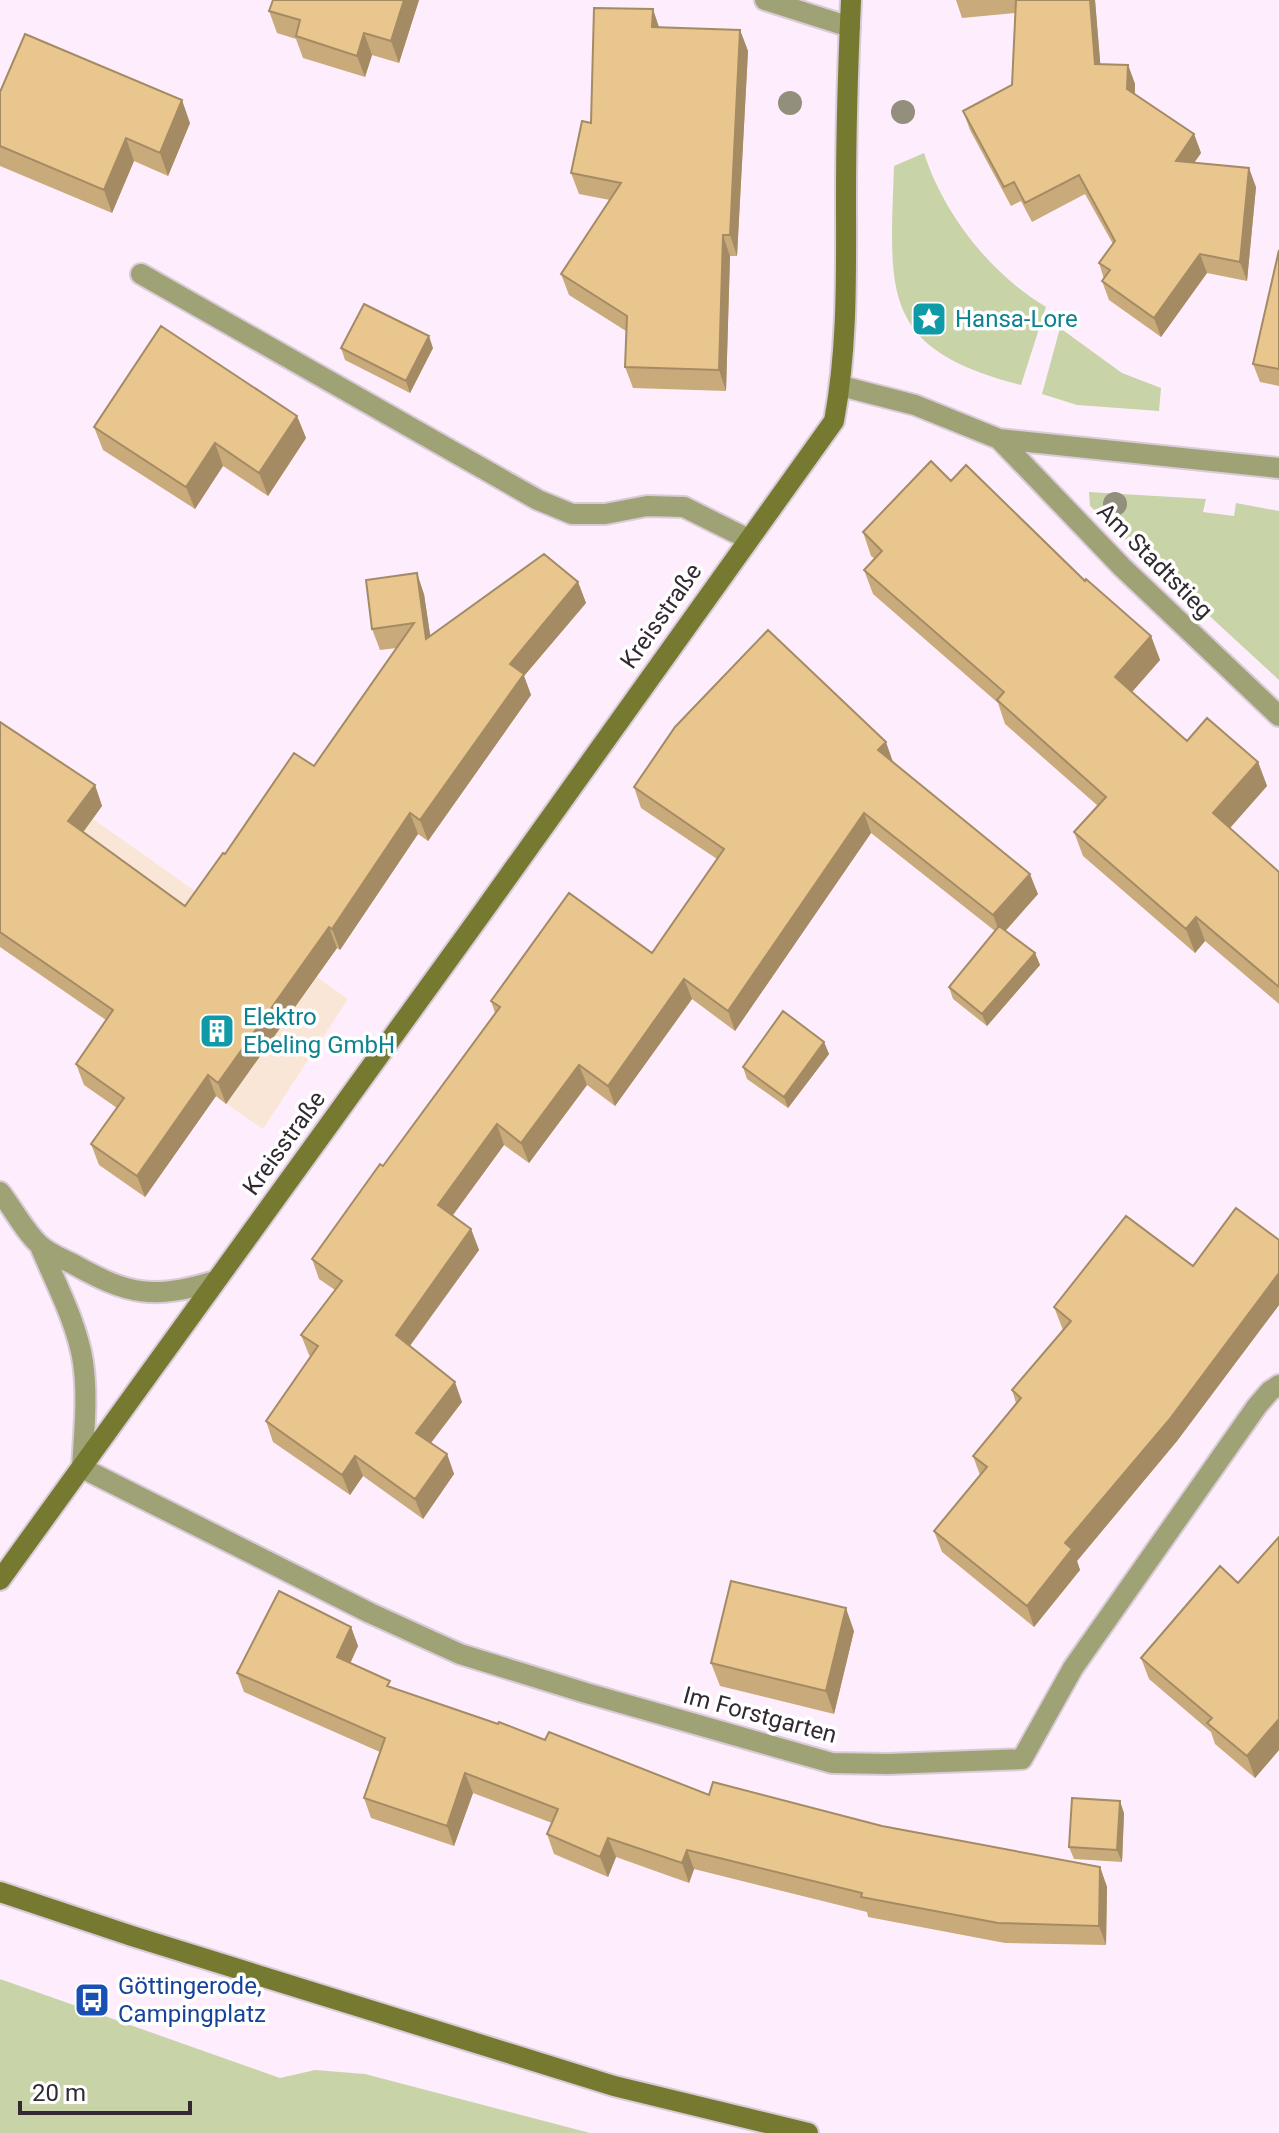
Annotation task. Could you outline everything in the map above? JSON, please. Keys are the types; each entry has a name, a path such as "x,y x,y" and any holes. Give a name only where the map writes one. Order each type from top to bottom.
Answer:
{"street":[{"path":"765,0 850,27"},
{"name":"Kreisstraße","path":"0,1580 834,421 841,386 846,312 851,0"},
{"path":"141,274 538,500 572,514 605,514 647,506 684,507 748,539"},
{"name":"Am Stadtstieg","path":"841,386 915,405 999,439 1279,468"},
{"name":"Am Stadtstieg","path":"999,439 1122,567 1279,716"},
{"path":"0,1192 40,1246 83,1360 86,1403 82,1468"},
{"path":"40,1246 94,1276 124,1288 151,1294 180,1292 215,1281"},
{"name":"Im Forstgarten","path":"82,1468 370,1613 460,1654 832,1763 1022,1759 1073,1668 1257,1406 1279,1385"},
{"path":"0,1892 614,2086 808,2133"}],"shaded area":[{"path":"66,800 348,999 263,1129 0,947 0,891"}],"green space":[{"path":"924,153 944,199 972,241 1007,278 1046,307 1021,385 975,370 941,353 917,333 903,309 895,281 892,248 894,166"},
{"path":"1060,328 1122,373 1161,388 1159,411 1077,405 1042,394"},
{"path":"1089,492 1206,499 1203,512 1234,516 1236,503 1279,511 1279,680 1090,506"},
{"path":"0,1979 280,2078 315,2070 365,2074 590,2133 0,2133"}],"building":[{"path":"273,0 404,0 391,41 364,33 357,56 296,36 300,20 269,11"},
{"path":"1016,0 1090,0 1095,64 1128,65 1127,89 1194,134 1176,161 1249,168 1240,262 1200,254 1154,318 1102,281 1110,270 1099,263 1115,241 1079,175 1025,203 1014,182 1004,187 963,111 1012,85"},
{"path":"594,8 653,9 652,27 740,30 730,235 723,235 719,370 625,367 627,316 561,274 621,183 571,173 582,121 591,123"},
{"path":"25,34 182,100 160,153 126,138 104,190 0,146 0,92"},
{"path":"1279,250 1279,369 1253,364"},
{"path":"364,304 429,336 406,381 341,348"},
{"path":"161,326 297,416 259,473 215,443 186,487 94,427"},
{"path":"931,461 951,481 966,465 1085,581 1151,636 1115,677 1187,741 1207,718 1258,762 1213,813 1279,872 1279,987 1196,917 1186,929 1074,832 1106,797 997,700 1004,692 864,570 882,551 863,532"},
{"path":"544,554 578,582 510,664 524,674 420,820 410,813 332,929 329,927 218,1083 208,1075 137,1176 91,1144 124,1098 76,1064 113,1010 0,932 0,722 95,785 68,821 185,906 225,854 294,753 314,766 414,623 372,629 366,580 417,573 426,639"},
{"path":"768,630 886,742 878,750 1030,874 993,915 864,813 728,1011 684,979 608,1086 579,1065 521,1143 497,1124 438,1205 471,1229 396,1335 455,1382 416,1433 447,1454 415,1499 355,1456 342,1475 266,1421 318,1346 301,1335 342,1281 312,1259 500,1007 491,1001 569,893 652,953 724,849 634,787 675,727"},
{"path":"999,926 1035,953 982,1014 949,987"},
{"path":"783,1011 824,1042 784,1097 743,1067"},
{"path":"1236,1208 1279,1240 1279,1273 1169,1420 1065,1543 1072,1549 1027,1606 934,1531 987,1467 973,1456 1021,1398 1012,1390 1071,1321 1054,1307 1126,1216 1193,1266"},
{"path":"1279,1537 1279,1719 1247,1756 1207,1723 1212,1718 1141,1658 1220,1566 1238,1583"},
{"path":"731,1581 846,1608 826,1691 711,1663"},
{"path":"279,1591 351,1627 337,1657 390,1681 387,1686 545,1740 549,1732 709,1795 713,1782 882,1826 1100,1867 1099,1926 998,1923 861,1897 862,1893 687,1850 682,1863 608,1838 600,1857 547,1834 558,1809 465,1773 447,1826 364,1798 385,1738 237,1673"},
{"path":"1072,1798 1120,1801 1117,1850 1069,1847"}],"place":[{"name":"Hansa-Lore","path":"929,319"},
{"name":"Elektro Ebeling GmbH","path":"217,1031"},
{"name":"Göttingerode, Campingplatz","path":"92,2000"}]}
